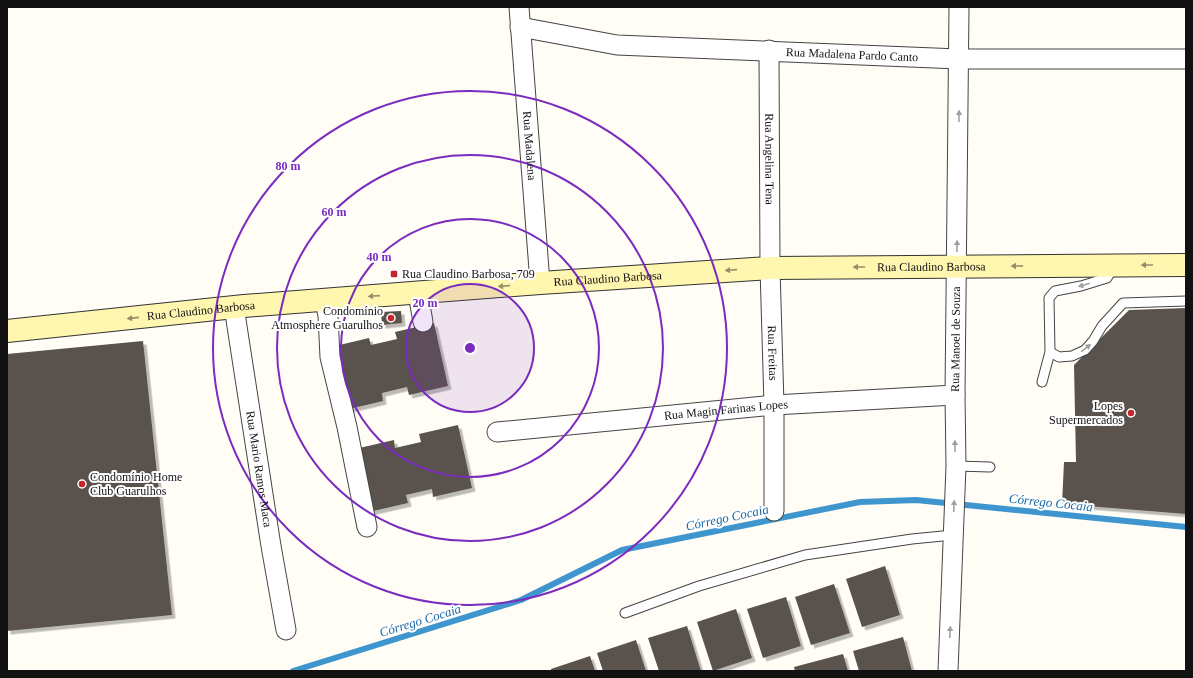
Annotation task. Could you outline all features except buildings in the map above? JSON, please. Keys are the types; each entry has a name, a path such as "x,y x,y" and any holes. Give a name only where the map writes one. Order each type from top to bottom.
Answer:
{"street":[{"name":"Rua Madalena","path":"519,7 540,283"},
{"name":"Rua Manoel de Souza","path":"948,671 952,531 956,466 955,395 960,58 959,7"},
{"name":"Rua Madalena Pardo Canto","path":"520,27 617,45 960,58 1186,59"},
{"name":"Rua Angelina Tena","path":"770,50 770,268"},
{"name":"Rua Claudino Barbosa","path":"7,331 234,307 540,283 770,268 1114,264 1186,265"},
{"name":"Rua Freitas","path":"770,268 774,406 774,511"},
{"path":"418,293 423,322"},
{"path":"325,300 328,316 330,357 347,427 367,527"},
{"name":"Rua Mario Ramos Maca","path":"234,307 271,546 286,630"},
{"name":"Rua Magin Farinas Lopes","path":"497,432 774,406 955,395"}],"lane":[{"path":"1042,382 1050,352 1049,298 1055,291 1080,286 1107,278 1114,264"},
{"path":"1050,352 1059,357 1072,356 1085,350 1093,341 1102,326 1123,303 1186,301"},
{"path":"956,466 990,467"},
{"path":"626,613 699,586 805,555 912,539 952,531"}],"waterway":[{"name":"Córrego Cocaia","path":"293,671 521,600 622,550 860,502 916,500 1186,527"}],"place":[{"name":"Rua Claudino Barbosa, 709","path":"394,274"},
{"name":"Condomínio Atmosphere Guarulhos","path":"391,318"},
{"name":"Lopes Supermercados","path":"1131,413"},
{"name":"Condomínio Home Club Guarulhos","path":"82,484"}]}
